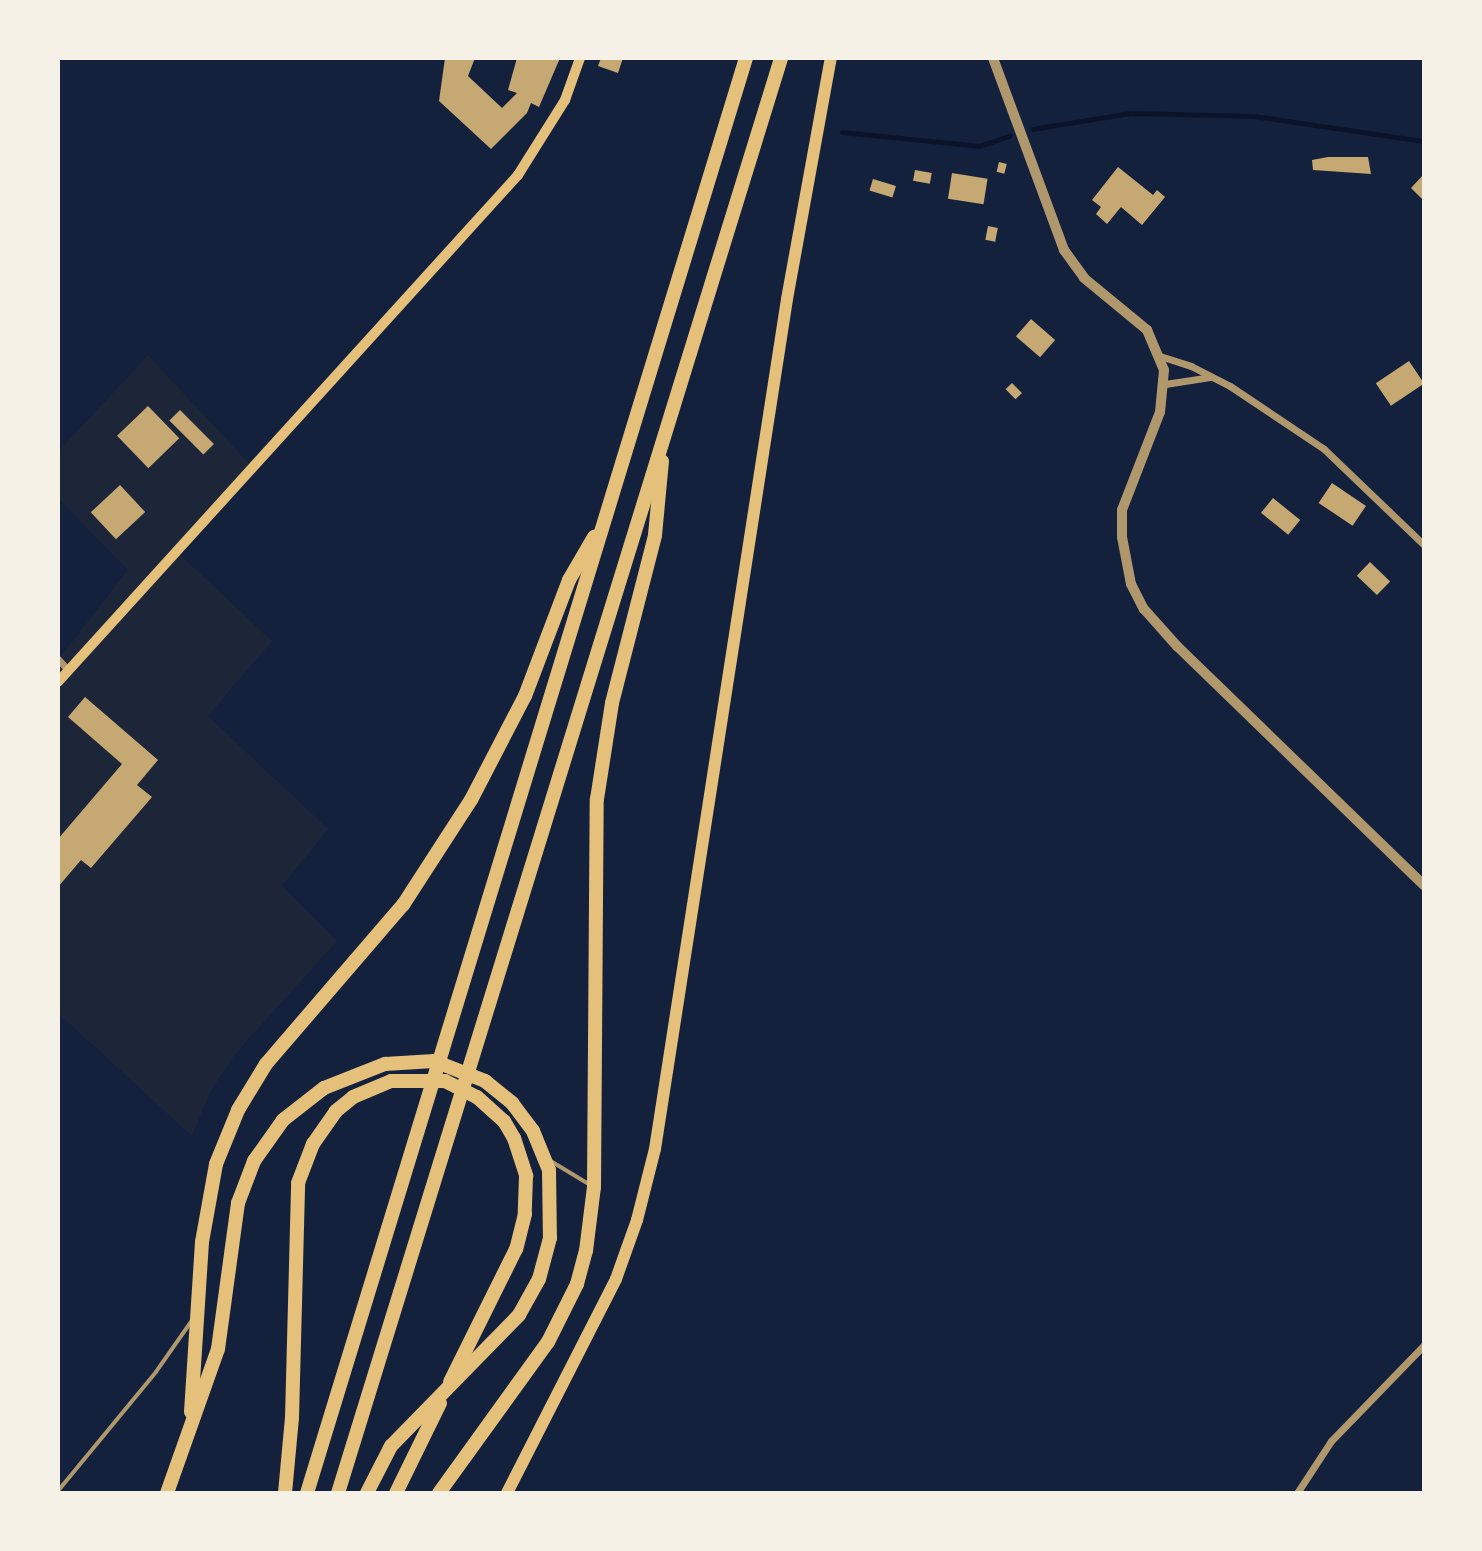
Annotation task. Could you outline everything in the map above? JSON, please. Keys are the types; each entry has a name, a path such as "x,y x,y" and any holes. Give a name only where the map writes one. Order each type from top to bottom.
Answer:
{"highway":[{"path":"307,1493 746,58"},
{"path":"338,1493 781,58"},
{"path":"507,1493 615,1279 637,1220 655,1149 787,299 831,58"},
{"path":"439,1493 560,1321 586,1251 594,1187 597,799 612,704 655,535 663,441"},
{"path":"191,1420 202,1242 216,1164 238,1110 266,1064 403,905 471,800 525,696 569,579 602,526"},
{"path":"167,1493 218,1349 244,1183 276,1130 312,1096 343,1078 385,1064 418,1060 447,1064 485,1082 512,1103 533,1131 545,1158 552,1191 550,1238 530,1297 492,1346 382,1458 367,1493"},
{"path":"285,1493 292,1419 293,1230 304,1163 323,1126 353,1097 391,1081 425,1078 460,1087 504,1121 521,1156 527,1194 522,1233 507,1271 396,1493"}],"main road":[{"path":"58,682 509,186 548,131 580,58"}],"street":[{"path":"993,58 1064,250 1084,278 1137,320 1160,356 1165,384 1154,429 1122,510 1122,537 1131,584 1144,609 1177,646 1424,885"},
{"path":"1160,356 1215,378 1324,449 1424,545"},
{"path":"1165,384 1215,378"},
{"path":"58,659 68,670"},
{"path":"1297,1493 1331,1441 1424,1345"}],"lane":[{"path":"545,1158 594,1187"},
{"path":"58,1491 156,1372 196,1314"}],"shaded area":[{"path":"148,355 253,468 179,554 272,641 208,716 328,829 282,886 337,941 235,1054 210,1092 192,1136 58,1013 58,660 128,570 58,498 58,452"}],"building":[{"path":"445,58 475,58 468,76 502,108 517,93 508,90 517,58 560,58 539,107 531,103 527,113 491,149 439,101"},
{"path":"601,58 623,58 618,73 598,66"},
{"path":"1328,157 1368,157 1371,174 1313,170 1312,160"},
{"path":"999,162 1007,164 1004,174 997,172"},
{"path":"1118,167 1153,195 1157,190 1165,197 1142,225 1121,207 1107,224 1096,214 1101,207 1092,200"},
{"path":"915,170 932,173 930,184 913,181"},
{"path":"952,173 988,179 983,204 948,199"},
{"path":"1424,174 1424,201 1411,188"},
{"path":"873,179 896,186 892,197 869,190"},
{"path":"988,226 998,228 995,242 985,240"},
{"path":"1031,319 1055,340 1040,357 1016,336"},
{"path":"1409,361 1424,383 1391,406 1376,383"},
{"path":"1012,383 1022,393 1016,399 1006,389"},
{"path":"148,406 179,438 148,468 117,436"},
{"path":"180,410 214,444 203,455 169,421"},
{"path":"1332,483 1366,506 1353,526 1319,503"},
{"path":"120,485 145,512 116,539 91,512"},
{"path":"1273,498 1300,520 1288,535 1261,513"},
{"path":"1370,562 1390,581 1377,595 1357,576"},
{"path":"85,697 158,760 137,785 152,797 91,868 81,860 58,887 58,839 122,764 68,717"}],"waterway":[{"path":"1033,129 1130,113 1254,116 1424,141"},
{"path":"842,132 980,146 1009,136"}]}
